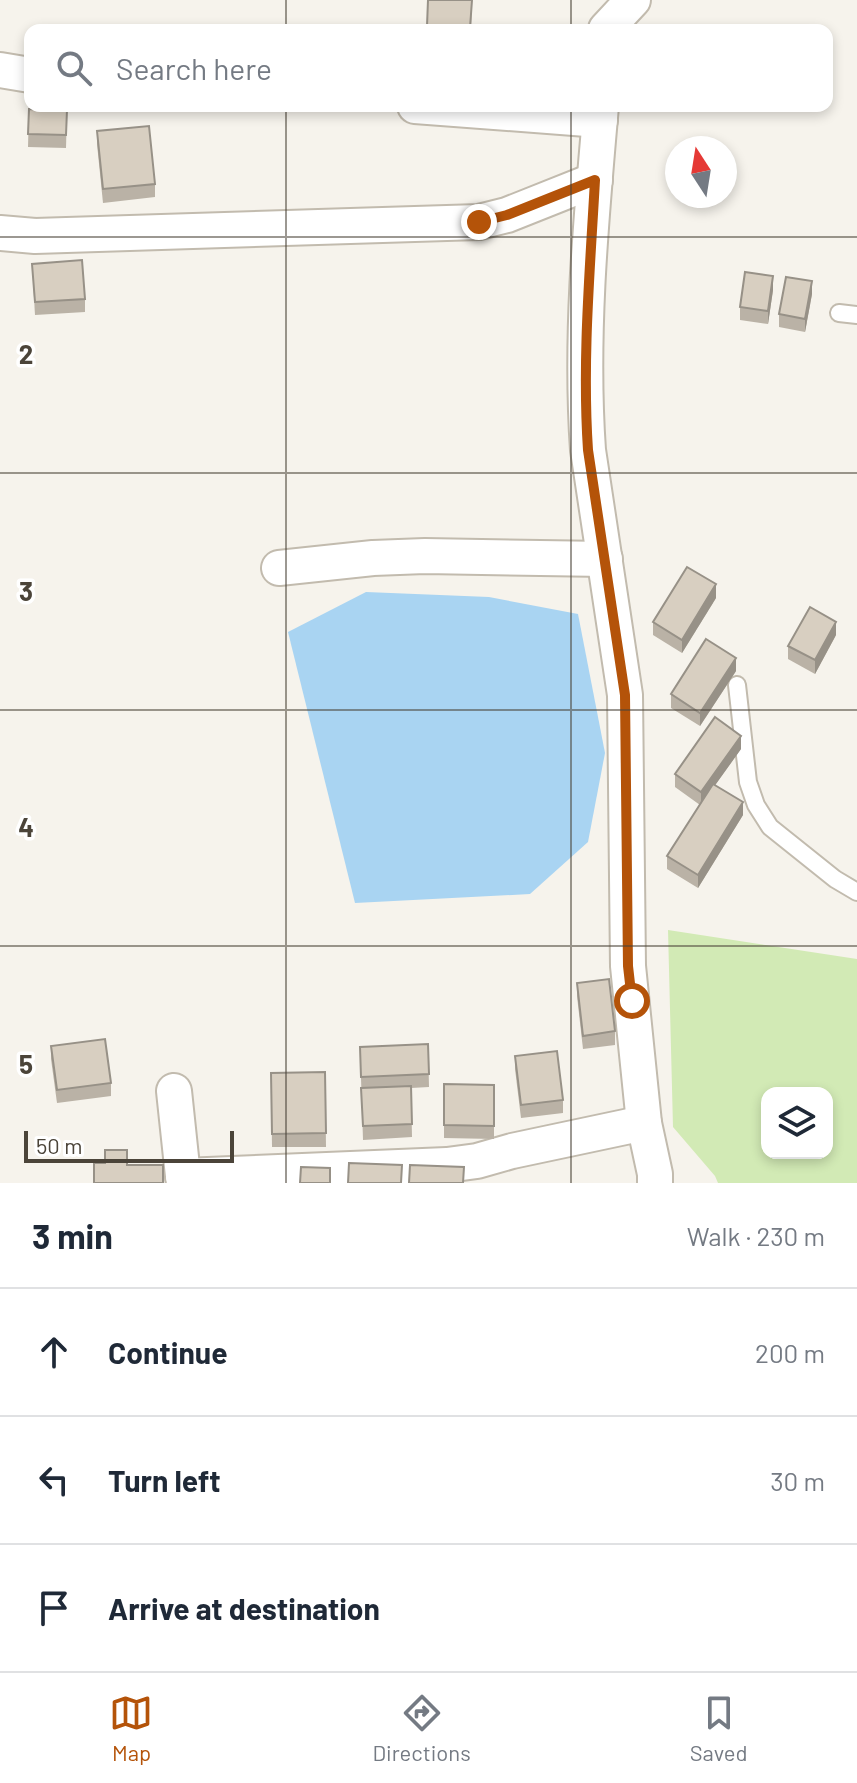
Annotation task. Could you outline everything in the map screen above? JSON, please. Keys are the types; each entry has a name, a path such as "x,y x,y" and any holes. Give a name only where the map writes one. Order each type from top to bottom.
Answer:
{"street":[{"path":"601,20 633,0"},
{"path":"0,70 24,74"},
{"path":"574,112 600,113 584,362 588,450 625,695 628,966 644,1123 655,1183"},
{"path":"0,233 35,236 479,222 507,215 595,180"},
{"path":"279,568 425,556 605,559"},
{"path":"174,1091 183,1180 447,1165 644,1123"}],"lane":[{"path":"839,313 857,315"},
{"path":"737,685 748,782 756,805 770,827 835,879 857,892"}],"green space":[{"path":"668,930 857,959 857,1183 718,1183 673,1127"}],"water":[{"path":"366,592 489,597 578,614 605,753 588,842 530,894 355,903 288,632"}],"building":[{"path":"428,0 472,0 470,24 427,24"},
{"path":"29,112 67,112 66,135 28,134"},
{"path":"149,126 155,184 103,189 97,131"},
{"path":"82,260 85,299 35,302 32,264"},
{"path":"745,272 773,276 768,311 740,307"},
{"path":"786,277 812,281 805,319 779,314"},
{"path":"687,567 716,584 682,640 653,622"},
{"path":"810,607 836,622 815,660 788,646"},
{"path":"706,639 736,658 700,713 671,694"},
{"path":"715,717 741,736 701,792 675,774"},
{"path":"713,784 743,802 698,875 667,856"},
{"path":"609,979 615,1031 583,1036 577,983"},
{"path":"105,1039 111,1083 57,1090 51,1046"},
{"path":"428,1044 429,1074 361,1077 360,1047"},
{"path":"557,1051 563,1100 521,1105 515,1056"},
{"path":"325,1072 326,1133 272,1134 271,1073"},
{"path":"444,1084 494,1085 494,1126 444,1125"},
{"path":"411,1086 412,1124 363,1126 361,1088"},
{"path":"105,1150 127,1150 127,1165 163,1165 163,1183 94,1183 94,1163 105,1163"},
{"path":"349,1163 402,1165 401,1183 348,1183"},
{"path":"410,1165 464,1167 463,1183 409,1183"},
{"path":"301,1167 330,1168 330,1183 300,1183"}],"route":[{"path":"479,222 507,215 595,180 584,362 585,412 625,695 628,966 632,1001"}]}
